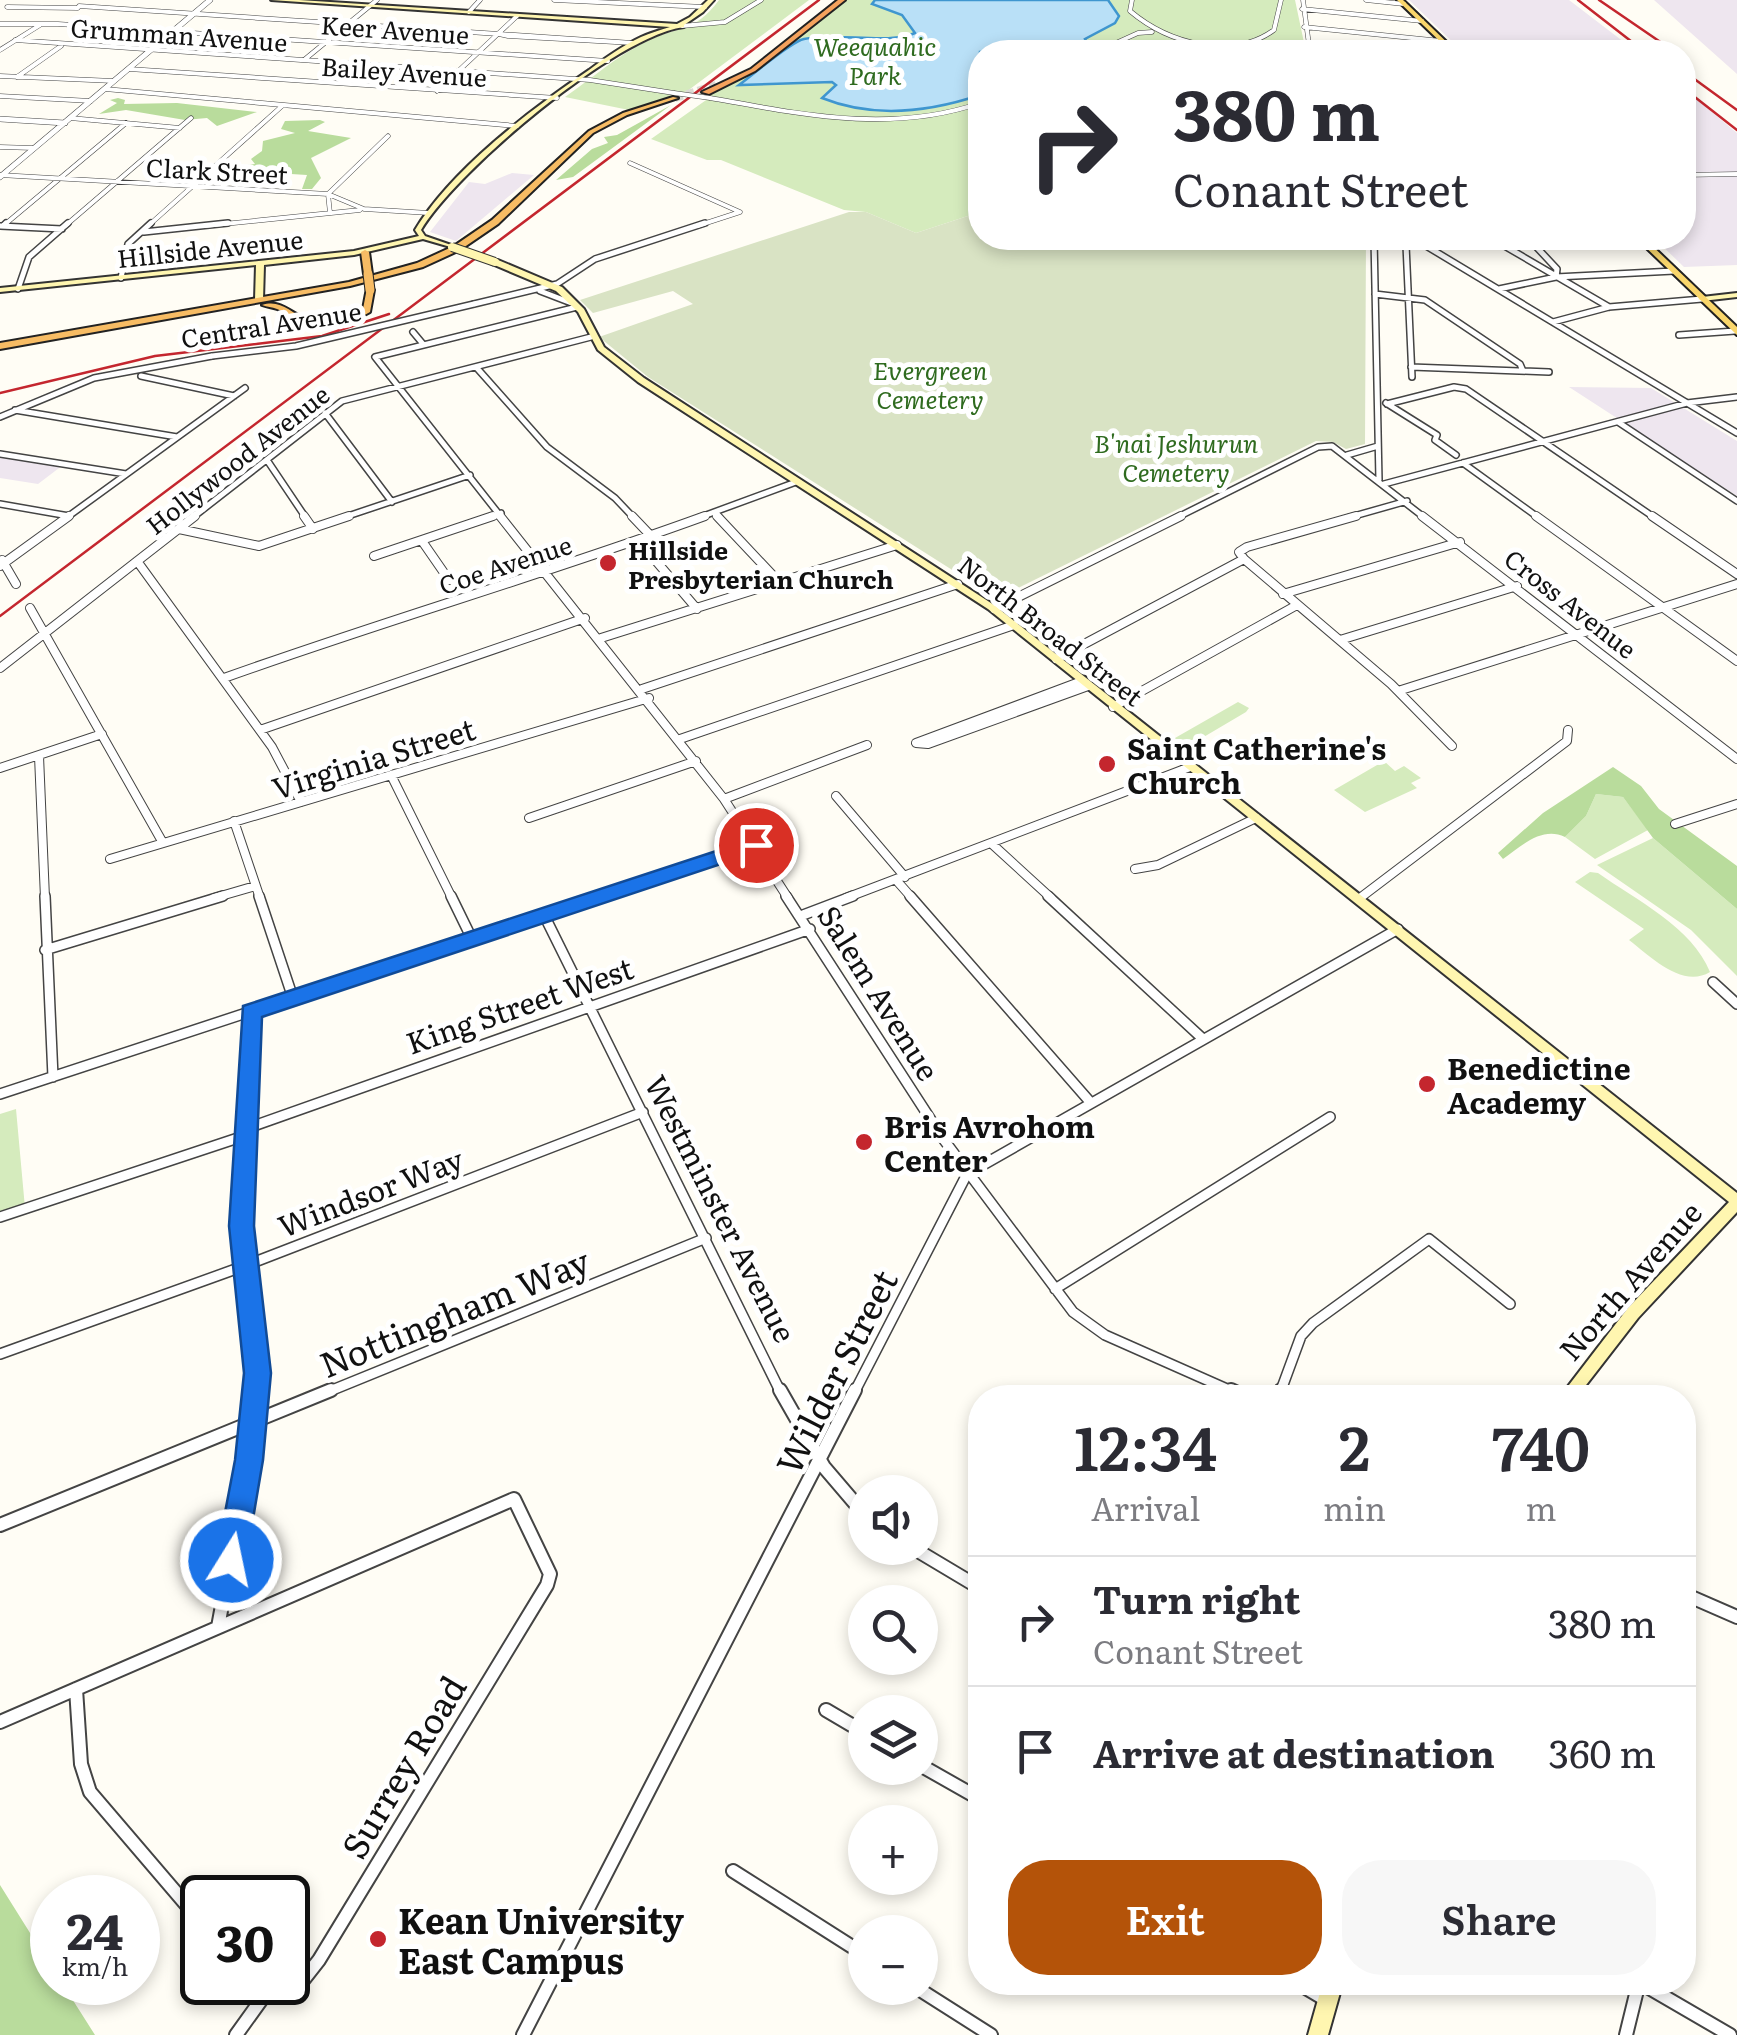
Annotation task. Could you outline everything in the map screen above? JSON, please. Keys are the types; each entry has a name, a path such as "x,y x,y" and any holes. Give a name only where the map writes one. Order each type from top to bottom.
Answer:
{"highway":[{"path":"716,85 751,67 839,0"},
{"path":"708,95 754,70 839,0"},
{"path":"294,315 295,307 304,300 420,269 466,248 523,205 594,136 672,98"},
{"path":"255,303 376,278 451,251 506,214 591,132 625,114 672,98"},
{"path":"255,303 281,306 316,323 349,319 370,306 365,252"},
{"path":"0,347 351,288"}],"main road":[{"path":"274,0 682,26"},
{"path":"633,44 682,26 711,0"},
{"path":"517,16 530,1"},
{"path":"1402,2 1440,40"},
{"path":"423,237 418,230 427,217 483,152 655,25"},
{"path":"383,248 427,217"},
{"name":"North Broad Street","path":"423,237 554,285 575,305 592,336 641,380 994,609 1737,1202"},
{"name":"Hillside Avenue","path":"0,290 365,252 423,237"},
{"path":"1652,250 1736,332"},
{"path":"255,303 260,263"},
{"path":"1702,299 1737,295"},
{"name":"North Avenue","path":"1576,1385 1633,1313 1737,1202"},
{"path":"1318,2035 1329,1995"}],"street":[{"path":"0,12 12,0"},
{"path":"58,24 88,0"},
{"path":"1,176 210,0"},
{"path":"304,60 377,0"},
{"path":"469,12 480,0"},
{"path":"554,0 705,7"},
{"path":"682,26 717,25 760,0"},
{"path":"1132,0 1130,11 1155,32"},
{"path":"1242,40 1258,39 1278,25 1281,0"},
{"path":"1302,0 1307,40"},
{"path":"1366,0 1402,2"},
{"path":"6,7 78,7 633,44"},
{"path":"1302,9 1422,21"},
{"path":"437,91 517,16"},
{"path":"1138,33 1140,22"},
{"name":"Keer Avenue","path":"0,24 174,31 608,61"},
{"path":"0,50 40,24"},
{"path":"717,25 722,30"},
{"path":"1304,27 1431,40"},
{"path":"1123,40 1138,33 1155,32 1185,40"},
{"name":"Grumman Avenue","path":"15,40 612,83"},
{"path":"17,76 63,44"},
{"name":"Bailey Avenue","path":"129,69 557,98"},
{"path":"0,76 114,81"},
{"path":"612,83 672,98 708,95 886,120 939,116 968,106"},
{"path":"105,89 517,126"},
{"path":"0,96 91,101"},
{"path":"121,278 128,244 285,104"},
{"path":"18,288 26,260 191,118"},
{"path":"0,120 180,128"},
{"path":"1,226 126,123"},
{"path":"330,213 328,194 388,136"},
{"path":"0,146 34,148"},
{"name":"Central Avenue","path":"0,417 104,376 212,356 296,346 554,285 595,258 740,212 630,163"},
{"path":"1696,175 1737,174"},
{"name":"Clark Street","path":"1,176 328,194 364,209 427,217"},
{"path":"144,232 364,209"},
{"path":"1,226 62,229"},
{"path":"1374,250 1375,386 1382,482 1687,403 1737,396"},
{"path":"1406,250 1412,377"},
{"path":"1433,250 1737,433"},
{"path":"1511,250 1609,307"},
{"path":"1539,250 1556,269 1556,277"},
{"path":"1499,289 1556,277 1674,271"},
{"path":"527,292 543,291 575,305"},
{"path":"1375,294 1425,300 1520,364 1523,371"},
{"path":"1553,322 1609,307 1702,299"},
{"path":"414,332 423,344 575,305"},
{"path":"1680,335 1736,332"},
{"name":"Hollywood Avenue","path":"0,668 346,400 592,336"},
{"name":"Salem Avenue","path":"423,344 376,356 642,689 724,798 967,1174 1073,1312 1105,1335 1218,1385"},
{"path":"476,367 547,447 615,498 652,536"},
{"path":"1411,367 1549,372"},
{"path":"142,376 234,396"},
{"path":"1377,403 1388,404 1454,387 1466,389 1737,574"},
{"path":"16,584 1,563 245,388"},
{"path":"1388,404 1438,435 1435,440 1456,455"},
{"path":"14,410 177,437"},
{"path":"325,413 392,502"},
{"path":"1618,422 1737,500"},
{"name":"Cross Avenue","path":"994,609 1318,447 1332,446 1737,759"},
{"path":"1347,456 1378,446"},
{"path":"0,454 126,474"},
{"path":"266,460 313,528"},
{"path":"1463,463 1737,661"},
{"path":"179,529 249,546 470,476"},
{"name":"Coe Avenue","path":"224,678 356,631 549,573 796,482"},
{"path":"1407,501 1239,552 1398,691 1452,746"},
{"path":"0,504 69,516"},
{"path":"374,556 501,513"},
{"path":"715,513 780,583"},
{"path":"422,540 449,580"},
{"path":"638,540 697,608"},
{"path":"1283,594 1460,542"},
{"path":"601,638 897,546"},
{"path":"1056,659 1244,559"},
{"path":"137,561 156,582 260,730 287,770 300,802"},
{"path":"642,689 958,584"},
{"path":"1398,691 1737,584"},
{"path":"1340,640 1517,586"},
{"path":"1113,707 1297,605"},
{"path":"30,608 163,843"},
{"path":"260,730 584,618"},
{"path":"680,739 1014,625"},
{"path":"972,724 928,744 916,743 1085,683"},
{"name":"Virginia Street","path":"110,859 649,698"},
{"path":"1360,898 1567,741 1568,730"},
{"path":"0,768 102,734"},
{"path":"724,798 866,746"},
{"path":"39,756 53,1077"},
{"path":"529,818 696,761"},
{"path":"803,915 1190,767"},
{"path":"391,775 472,939"},
{"path":"836,796 901,879 1091,1103"},
{"path":"1675,824 1737,804"},
{"path":"1134,869 1158,866 1256,818"},
{"path":"234,821 293,998"},
{"path":"992,844 1203,1039"},
{"path":"0,1094 756,845"},
{"path":"46,950 256,886"},
{"name":"Westminster Avenue","path":"544,915 820,1460 848,1494"},
{"path":"967,1174 1398,928"},
{"name":"King Street West","path":"0,1218 810,929"},
{"path":"1713,982 1737,1004"},
{"path":"0,1722 218,1627 253,1422 257,1336 242,1226 251,1012"},
{"name":"Windsor Way","path":"0,1354 247,1265 643,1112"},
{"path":"1056,1289 1330,1117"},
{"name":"Wilder Street","path":"523,2035 967,1174"},
{"name":"Nottingham Way","path":"0,1525 706,1238"},
{"path":"1283,1385 1302,1336 1313,1323 1428,1240 1510,1304"},
{"name":"Surrey Road","path":"218,1627 514,1498 550,1574 547,1586 310,1971"},
{"path":"938,1563 968,1581"},
{"path":"1696,1597 1734,1611"},
{"path":"76,1689 81,1764 90,1792 180,1897"},
{"path":"826,1710 848,1723"},
{"path":"938,1775 968,1793"},
{"path":"733,1871 848,1944"},
{"path":"1626,2035 1636,1995"},
{"path":"1661,1995 1730,2035"},
{"path":"938,2002 991,2035"},
{"name":"Surrey Road","path":"236,2035 258,2005"}],"shaded area":[{"path":"1409,0 1569,0 1621,40 1451,40"},
{"path":"1654,0 1737,0 1737,74"},
{"path":"1696,99 1737,133 1737,265 1684,267 1666,250 1696,250"},
{"path":"512,173 534,175 456,241 430,232 469,182 485,184"},
{"path":"1569,387 1651,388 1737,441 1737,496"},
{"path":"0,456 63,465 38,484 0,478"}],"green space":[{"path":"719,0 809,0 686,92 629,110 565,97 635,48 693,24"},
{"name":"Weequahic Park","path":"846,0 1295,0 1303,40 968,40 968,216 916,233 866,212 844,210 721,160 707,160 651,139 709,98 708,93 759,69"},
{"path":"110,100 125,100 124,104 177,103 257,112 217,126 207,118 185,120 126,110 99,114 117,103"},
{"path":"671,105 573,177 556,180 592,149 608,143 604,137 617,135"},
{"path":"285,121 325,122 308,131 351,138 311,158 321,178 312,189 302,189 307,175 291,174 291,168 230,178 239,166 255,164 251,159 262,151 263,141 295,133 281,129"},
{"name":"Evergreen Cemetery","path":"849,212 866,212 916,233 968,216 968,250 1366,250 1365,444 1346,449 1333,442 1316,441 1010,592 987,592 648,377 599,337 693,304 673,291 593,313 580,300"},
{"path":"1238,702 1249,708 1246,712 1180,751 1168,742"},
{"path":"1384,761 1395,771 1404,766 1421,778 1411,783 1417,788 1365,812 1334,790"},
{"path":"1613,767 1641,786 1659,809 1737,866 1737,909 1653,838 1623,797 1596,794 1586,816 1565,837 1540,836 1503,859 1498,853 1543,813"},
{"path":"1596,794 1623,797 1648,830 1595,859 1565,837 1586,816"},
{"path":"1653,838 1737,909 1737,976 1691,930 1597,865"},
{"path":"1590,872 1598,873 1677,928 1702,956 1710,972 1699,976 1678,974 1629,940 1644,929 1575,882"},
{"path":"16,1109 25,1208 0,1215 0,1114"},
{"path":"0,1885 30,1933 30,2005 76,2005 95,2035 0,2035"}],"water":[{"path":"875,0 1108,0 1119,16 1115,23 1086,40 968,40 968,98 941,106 881,111 842,105 822,98 836,85 832,82 739,85 804,39 891,38 915,33 902,15 872,4"}],"tunnel":[{"path":"675,98 716,85"}],"railway":[{"path":"0,616 819,0"},
{"path":"1578,0 1630,40"},
{"path":"1599,0 1657,40"},
{"path":"1696,80 1737,110"},
{"path":"1696,98 1737,130"},
{"path":"0,393 155,356 322,336 389,314"}],"place":[{"name":"Hillside Presbyterian Church","path":"608,563"},
{"name":"Saint Catherine's Church","path":"1107,764"},
{"name":"Benedictine Academy","path":"1427,1084"},
{"name":"Bris Avrohom Center","path":"864,1142"},
{"name":"Kean University East Campus","path":"378,1939"}],"route":[{"path":"231,1560 249,1460 258,1373 241,1198 251,1012 756,845"}],"park label":[{"name":"B'nai Jeshurun Cemetery","path":"1176,456"}]}
